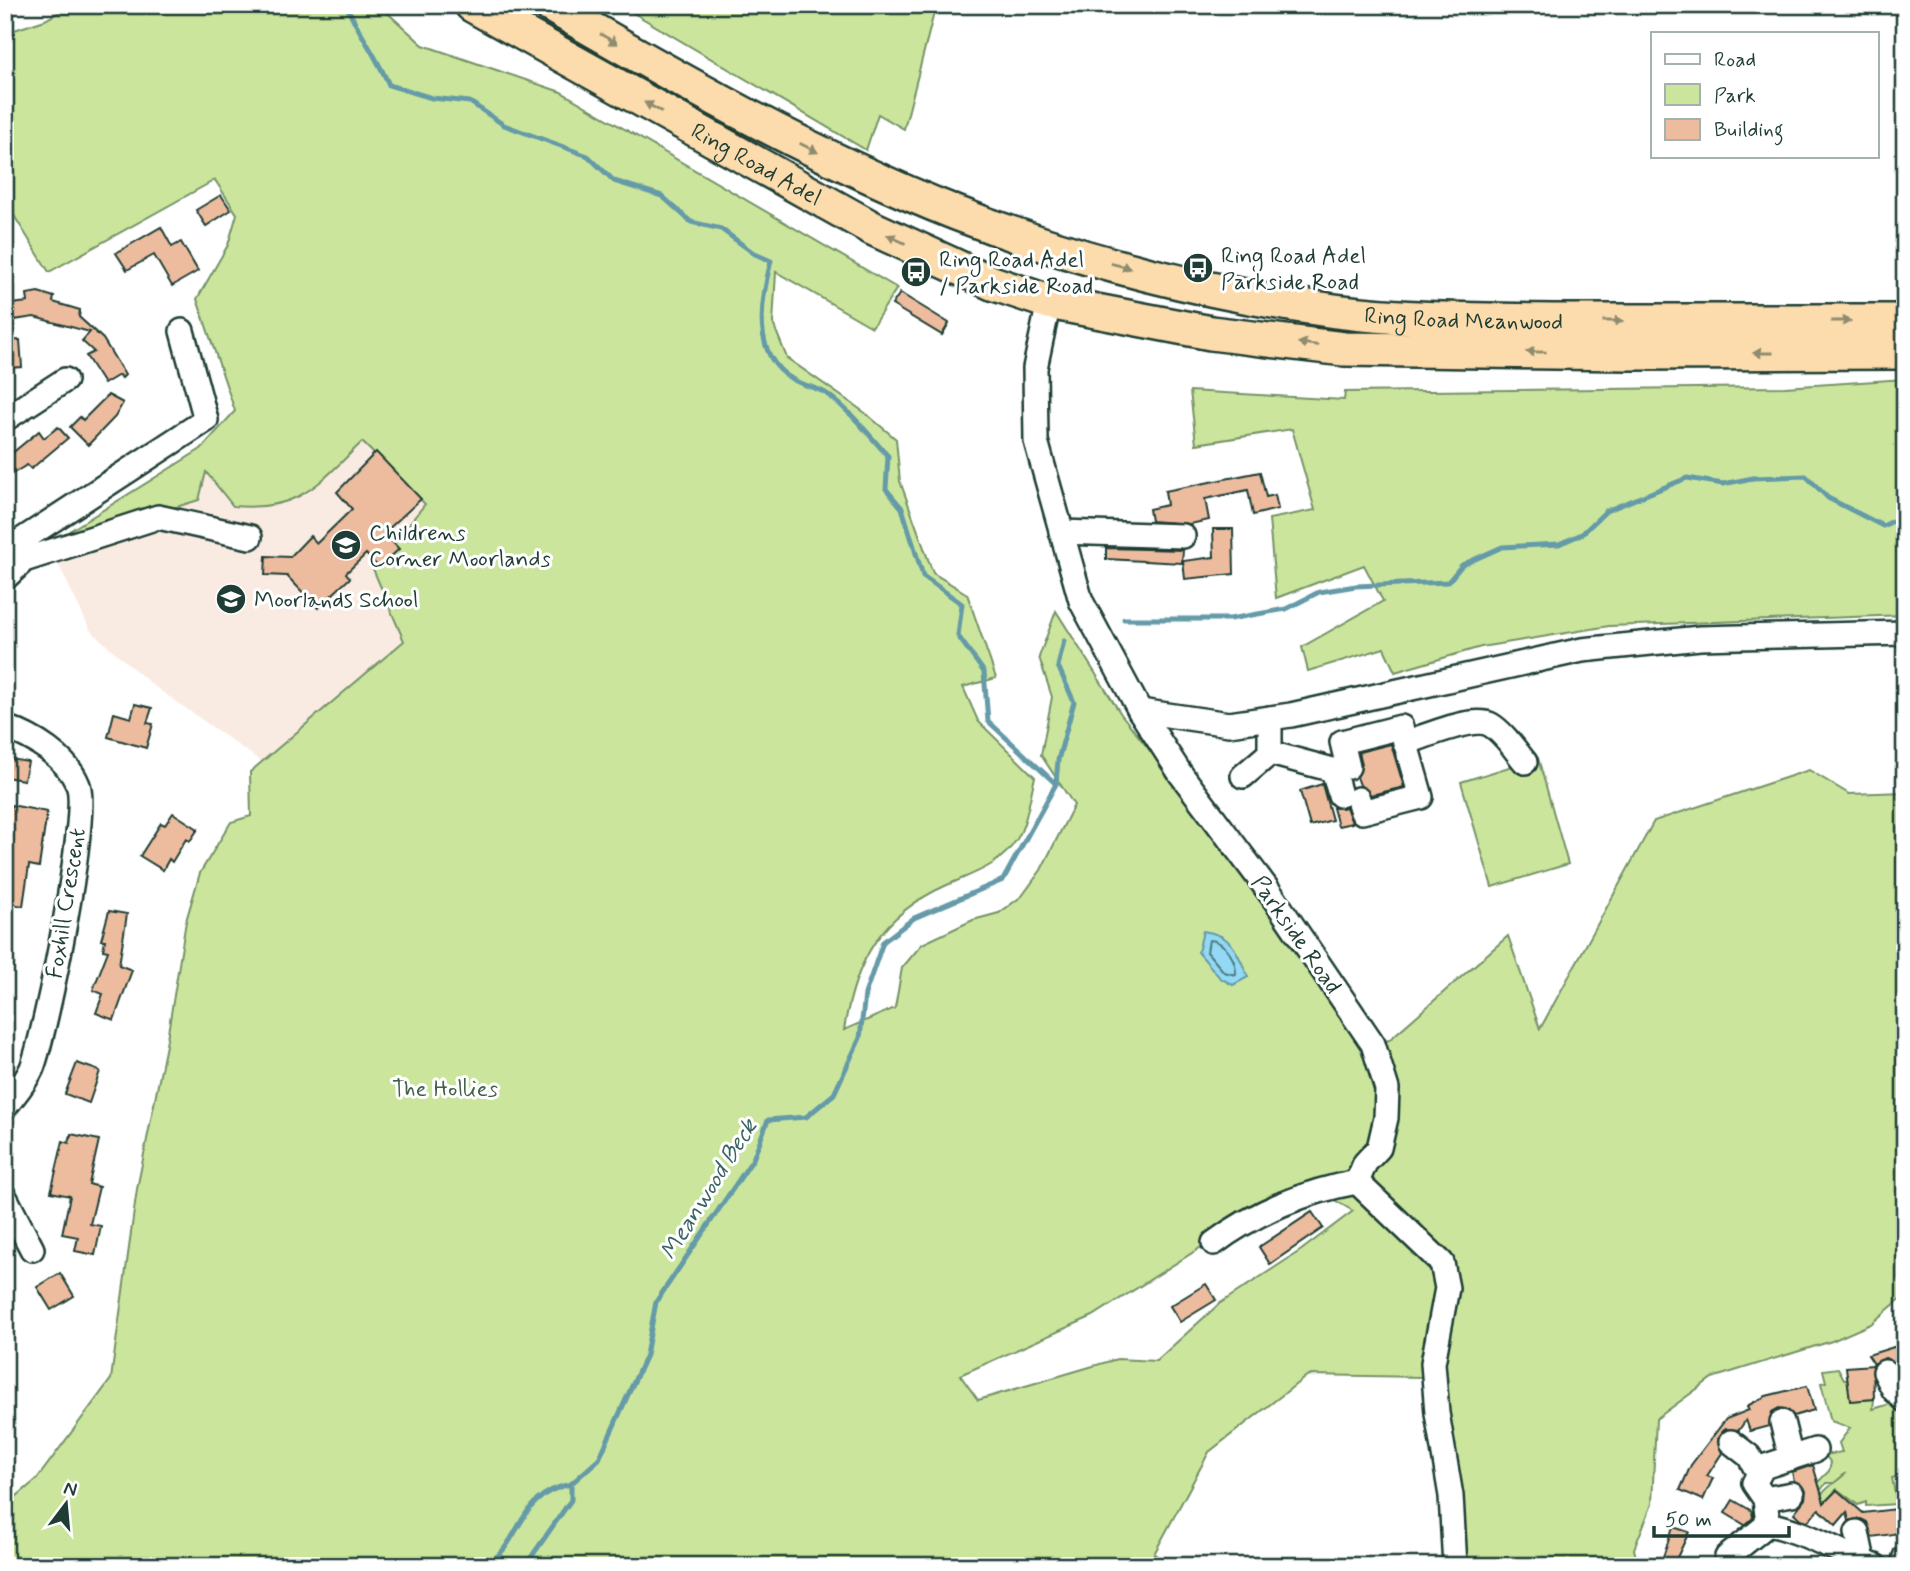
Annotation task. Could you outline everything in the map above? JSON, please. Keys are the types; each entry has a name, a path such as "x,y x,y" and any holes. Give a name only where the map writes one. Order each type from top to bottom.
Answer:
{"highway":[{"name":"Ring Road Adel","path":"472,5 872,228 992,283 1049,302"},
{"name":"Ring Road Adel","path":"550,5 811,149 956,213 1032,240"},
{"name":"Ring Road Meanwood","path":"1032,240 1212,290 1336,311 1433,320 1905,321"},
{"name":"Ring Road Meanwood","path":"1049,302 1211,333 1344,349 1628,353 1905,352"}],"street":[{"name":"Parkside Road","path":"1049,302 1035,368 1036,441 1081,601 1140,711 1180,773 1271,894 1373,1044 1387,1089 1386,1118 1378,1148 1365,1163 1357,1182"},
{"path":"5,551 206,420 182,331"},
{"path":"5,419 65,380"},
{"path":"5,578 24,560 158,517 250,537"},
{"path":"1061,533 1183,536"},
{"path":"1140,711 1229,724 1270,718 1582,650 1700,638 1905,633"},
{"path":"1270,718 1270,753"},
{"path":"1405,743 1470,723 1484,722 1494,727 1525,762"},
{"name":"Foxhill Crescent","path":"5,727 49,750 68,766 80,787 80,810 63,928 43,1036 30,1072 5,1107"},
{"path":"1401,727 1421,797 1362,812 1350,803 1340,769 1342,742 1401,727"},
{"path":"1270,753 1340,769"},
{"path":"1242,776 1270,753"},
{"path":"1214,1243 1234,1228 1318,1189 1357,1182 1443,1263 1447,1288 1433,1363 1437,1413 1451,1496 1455,1566"},
{"path":"5,1197 32,1249"},
{"path":"1885,1372 1896,1398"},
{"path":"1782,1422 1791,1458"},
{"path":"1731,1442 1749,1456 1768,1524"},
{"path":"1756,1488 1763,1467 1815,1450"},
{"path":"1756,1488 1792,1494"},
{"path":"1811,1518 1822,1527 1824,1545"},
{"path":"1724,1566 1727,1557 1768,1524 1797,1529 1824,1545 1869,1564"},
{"path":"1857,1532 1869,1564"},
{"path":"1903,1566 1905,1557"}],"shaded area":[{"name":"Moorlands School","path":"362,442 425,504 373,569 404,641 262,762 151,684 90,630 54,555 181,503 199,500 205,472 306,495"}],"green space":[{"name":"The Hollies","path":"72,5 379,5 423,45 561,92 897,288 872,327 776,272 773,323 787,358 864,412 896,439 900,481 933,573 967,594 996,678 963,687 978,721 1035,777 1023,825 1017,839 1003,856 986,868 924,897 904,911 874,943 855,982 844,1030 895,1008 902,968 922,944 973,920 999,913 1022,896 1041,870 1074,805 1041,755 1052,697 1039,657 1056,611 1121,714 1178,786 1364,1048 1389,1040 1508,936 1540,1029 1654,821 1809,770 1849,794 1905,792 1905,1295 1871,1324 1832,1341 1712,1378 1656,1419 1652,1504 1634,1549 1638,1566 1464,1566 1446,1382 1423,1377 1308,1375 1209,1452 1154,1554 1173,1566 5,1566 5,1506 36,1480 111,1379 137,1189 166,1045 186,921 200,873 231,822 251,816 250,772 404,641 373,569 425,504 362,442 320,482 292,499 256,507 233,506 206,472 199,500 42,548 201,449 235,411 197,299 228,245 237,214 215,180 49,272 5,201 5,33 45,20","holes":["1311,1186 1353,1211 1300,1251 1219,1304 1156,1361 1117,1359 978,1400 960,1375 1093,1316 1206,1244 1203,1237"]},
{"path":"620,5 936,5 904,129 878,114 866,150"},
{"path":"1905,379 1905,615 1609,626 1481,647 1395,672 1384,648 1308,671 1302,647 1383,601 1364,565 1276,598 1269,519 1315,510 1292,429 1196,444 1190,391 1344,400 1345,392 1785,387"},
{"path":"1538,758 1568,864 1492,887 1461,782"},
{"path":"1838,1368 1844,1379 1847,1379 1851,1401 1874,1399 1873,1409 1890,1404 1905,1408 1905,1475 1892,1478 1897,1504 1866,1506 1866,1502 1858,1505 1837,1489 1822,1505 1819,1498 1822,1494 1846,1473 1834,1483 1826,1483 1821,1490 1818,1482 1829,1471 1831,1463 1825,1455 1842,1452 1839,1443 1850,1428 1831,1421 1821,1383 1826,1382 1823,1370"}],"water":[{"path":"1203,931 1228,940 1237,952 1248,977 1233,985 1220,978 1198,952"}],"building":[{"path":"221,195 231,210 206,226 196,210"},
{"path":"161,227 172,247 181,242 198,271 172,286 154,255 127,270 116,253"},
{"path":"38,292 54,297 53,302 80,310 79,317 103,339 125,375 122,378 119,375 104,384 86,356 94,352 82,341 90,332 34,317 14,320 11,304 28,302 27,294"},
{"path":"900,293 949,323 942,335 892,305"},
{"path":"20,340 22,367 8,368 5,341"},
{"path":"108,395 123,403 115,417 88,445 70,427 80,417 83,420"},
{"path":"58,427 68,438 31,469 27,465 5,478 5,459 39,431 44,438"},
{"path":"376,452 421,499 384,533 399,549 379,568 366,554 346,573 350,578 318,608 287,576 265,575 266,556 290,557 310,536 317,543 352,509 337,492"},
{"path":"1260,472 1266,497 1275,495 1278,509 1253,515 1248,490 1205,499 1209,520 1190,524 1151,521 1149,509 1167,505 1165,491"},
{"path":"1213,529 1233,529 1234,574 1185,579 1183,561 1214,557"},
{"path":"1106,548 1183,550 1182,563 1106,559"},
{"path":"135,704 152,708 147,723 153,724 146,748 108,737 114,713 131,718"},
{"path":"1391,744 1404,787 1371,795 1360,785 1357,777 1362,764 1359,752"},
{"path":"5,758 28,762 24,780 5,777"},
{"path":"1322,784 1332,820 1310,826 1300,791"},
{"path":"11,805 47,812 39,867 29,865 23,906 5,903 8,840 5,839"},
{"path":"1346,807 1352,823 1338,826 1333,808"},
{"path":"173,813 198,829 190,841 186,839 172,862 169,859 163,870 140,856 161,823 165,825"},
{"path":"109,911 127,914 119,965 132,970 114,1020 96,1013 103,994 93,990 108,951 103,950 105,940 101,940"},
{"path":"77,1063 100,1071 89,1103 65,1094"},
{"path":"71,1134 99,1140 89,1184 99,1187 90,1224 101,1226 95,1255 75,1251 78,1237 62,1234 70,1196 51,1192 63,1141 69,1143"},
{"path":"1312,1212 1323,1228 1270,1264 1259,1247"},
{"path":"60,1273 74,1296 51,1310 37,1287"},
{"path":"1206,1284 1216,1300 1180,1322 1170,1306"},
{"path":"1897,1346 1903,1357 1895,1363 1885,1358 1874,1364 1868,1355"},
{"path":"1873,1365 1874,1399 1850,1401 1846,1367"},
{"path":"1807,1386 1814,1410 1794,1416 1786,1409 1779,1408 1772,1412 1769,1426 1750,1431 1746,1420 1739,1430 1725,1429 1717,1439 1722,1453 1707,1476 1713,1478 1703,1500 1680,1490 1691,1465 1726,1419 1749,1410 1747,1406 1766,1396"},
{"path":"1813,1465 1824,1503 1837,1490 1863,1513 1896,1509 1900,1533 1872,1537 1867,1522 1861,1519 1849,1521 1847,1512 1836,1525 1819,1509 1808,1521 1801,1519 1794,1513 1805,1499 1806,1491 1794,1481 1792,1472"},
{"path":"1733,1500 1752,1511 1753,1518 1745,1525 1725,1513"},
{"path":"1673,1527 1689,1532 1673,1566 1660,1566"}],"waterway":[{"path":"322,5 337,5"},
{"path":"346,5 389,85 432,98 470,102 504,125 588,156 614,181 662,196 691,222 721,229 755,254 771,261 762,309 762,326 770,356 779,369 792,379 823,392 836,401 888,456 886,489 902,508 923,576 962,604 958,636 984,672 988,721 1056,784"},
{"name":"Meanwood Beck","path":"1124,619 1230,619 1286,609 1319,592 1356,586 1448,582 1462,565 1502,547 1559,544 1582,534 1606,511 1687,478 1723,484 1753,478 1806,476 1828,498 1883,526 1905,515"},
{"name":"Meanwood Beck","path":"525,1566 571,1500 571,1484 599,1459 646,1355 656,1302 753,1159 768,1120 806,1117 834,1094 860,1038 865,994 883,942 914,918 1003,880 1056,784 1058,760 1074,702 1058,666 1064,641"},
{"path":"483,1566 506,1546 539,1499 553,1490 571,1484"}],"place":[{"name":"Ring Road Adel Parkside Road","path":"1198,268"},
{"name":"Ring Road Adel / Parkside Road","path":"916,272"},
{"name":"Childrens Corner Moorlands","path":"346,545"},
{"name":"Moorlands School","path":"231,599"}]}
